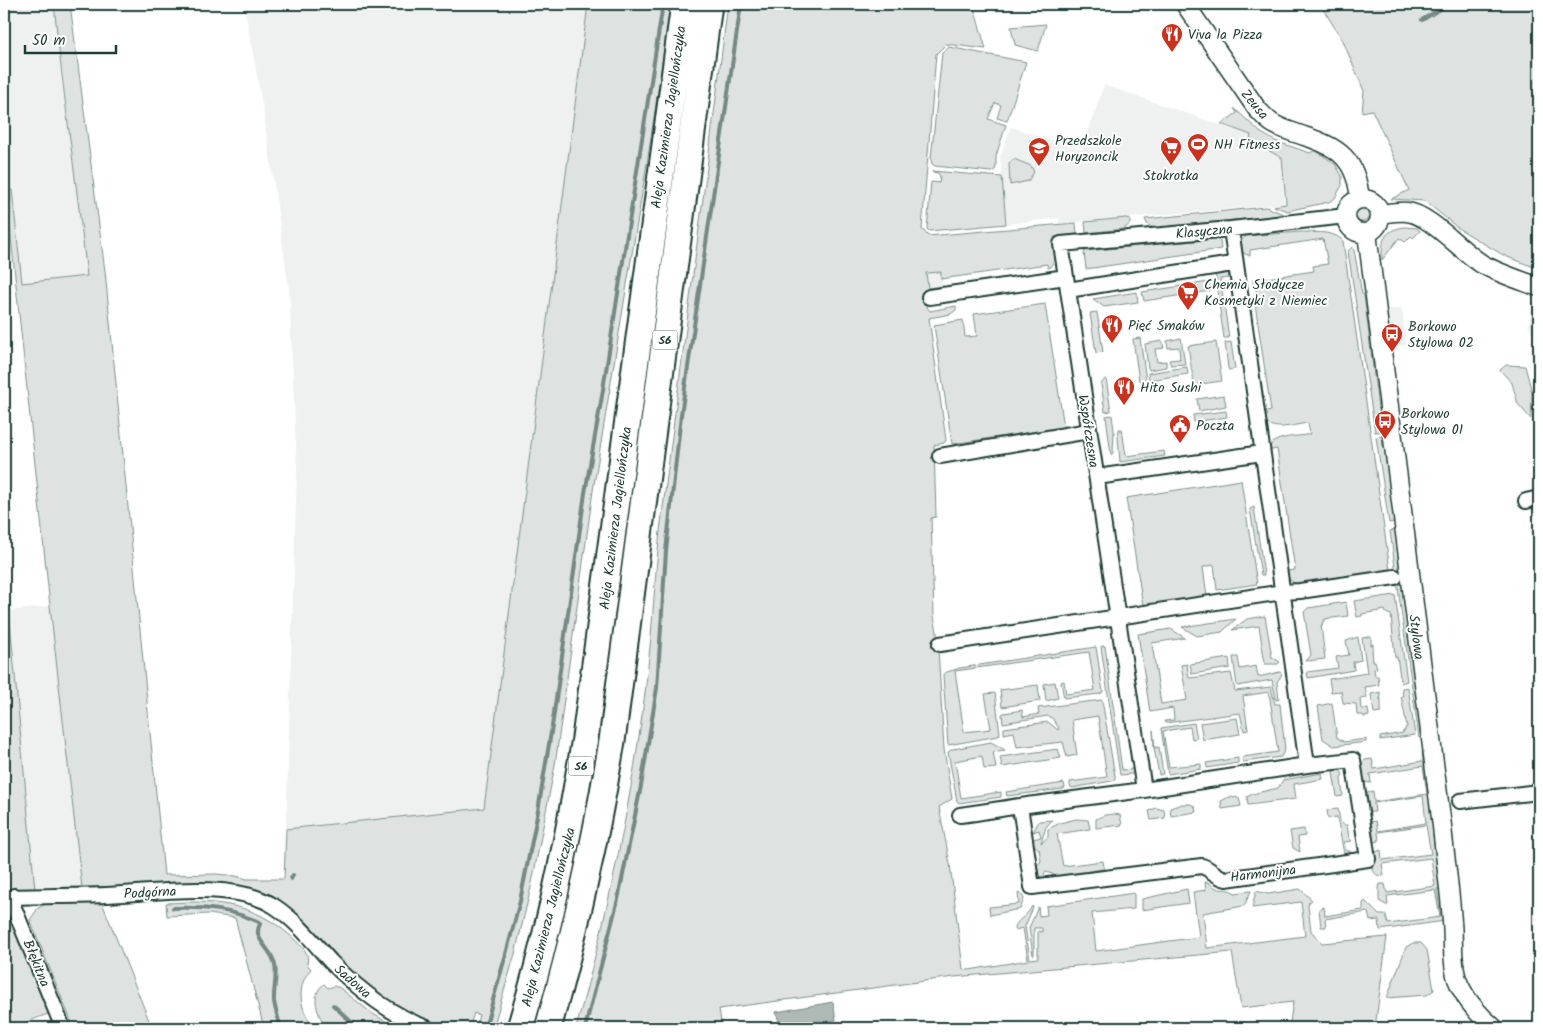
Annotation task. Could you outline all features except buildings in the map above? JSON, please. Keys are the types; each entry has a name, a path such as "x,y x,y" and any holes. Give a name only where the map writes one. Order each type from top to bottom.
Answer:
{"highway":[{"name":"Aleja Kazimierza Jagiellończyka","path":"520,1028 552,914 566,851 586,738 684,4"},
{"name":"Aleja Kazimierza Jagiellończyka","path":"548,1028 578,918 594,845 612,741 709,4"}],"street":[{"name":"Zeusa","path":"1185,4 1257,110 1280,127 1337,149 1350,164 1357,180 1360,199"},
{"path":"1360,199 1373,202 1380,214 1377,226 1367,232 1359,233 1352,230 1346,216 1350,205 1360,199"},
{"path":"1380,214 1408,212 1418,215 1434,225 1457,246 1482,264 1504,275 1539,287"},
{"name":"Klasyczna","path":"1061,244 1231,229 1346,216"},
{"path":"960,815 1307,765 1231,229"},
{"name":"Stylowa","path":"1367,232 1442,826 1453,924 1453,961 1457,978 1464,994 1474,1008 1494,1028"},
{"name":"Współczesna","path":"1061,244 1144,790"},
{"path":"928,297 1235,265"},
{"path":"940,456 1089,431"},
{"path":"1097,477 1262,453"},
{"path":"940,644 1282,592 1395,577"},
{"name":"Harmonijna","path":"1020,806 1032,887 1202,866 1208,868 1219,877 1226,879 1368,859 1352,760 1307,765"},
{"path":"1460,801 1539,792"},
{"name":"Podgórna","path":"9,896 226,891 259,899 273,906 290,919"},
{"name":"Błękitna","path":"9,896 63,1028"},
{"name":"Sadowa","path":"290,919 360,989 387,1008 427,1028"}],"shaded area":[{"path":"4,4 54,4 61,79 80,211 87,276 22,283 12,190 4,191"},
{"path":"54,4 70,4 105,271 164,875 216,874 247,879 284,879 286,829 484,808 588,4 671,4 593,491 555,765 532,883 515,954 493,1028 475,1028 479,1015 474,1013 469,1028 446,1028 401,1008 350,971 293,911 278,900 255,889 220,883 82,888 7,200 4,200 4,191 12,190 22,283 87,276"},
{"path":"244,4 588,4 484,808 286,829 297,468 289,289 263,109"},
{"path":"692,4 699,4 622,593 589,819 538,1028 531,1028"},
{"path":"728,4 904,4 911,7 922,4 973,4 986,49 946,44 936,54 922,229 928,236 1076,223 1077,234 1054,237 1058,260 1054,261 1048,268 1047,264 941,279 941,272 926,273 928,288 943,286 943,288 924,291 927,307 930,311 956,306 956,310 951,314 929,318 946,440 944,443 934,445 936,517 931,518 934,616 937,632 944,749 952,799 939,807 950,864 963,969 969,970 1028,960 1023,928 1015,930 1015,927 1032,906 1033,908 1025,926 1030,959 1038,958 1038,931 1042,932 1042,928 1034,928 1033,955 1029,928 1038,907 1039,916 1047,915 1046,906 1134,893 1134,909 1092,913 1096,951 1199,937 1193,892 1206,890 1205,882 1216,888 1235,893 1251,891 1244,906 1203,913 1207,948 1305,936 1301,902 1252,908 1256,891 1268,894 1300,889 1312,900 1308,906 1311,931 1322,943 1387,937 1375,1028 1289,1028 1293,1002 1241,1008 1232,952 954,977 719,1009 722,1028 576,1028 609,898 627,810 641,721 649,658 660,531"},
{"path":"1320,4 1539,4 1539,269 1505,256 1481,242 1458,228 1425,201 1391,199 1409,190 1372,110 1362,112 1364,91 1343,41"},
{"path":"1046,24 1038,51 1015,45 1011,27"},
{"path":"949,47 1026,62 1007,121 997,118 1001,105 995,103 988,119 1006,125 996,156 995,170 991,172 935,166 932,164 931,158 942,53"},
{"path":"1104,85 1261,139 1281,158 1284,204 1058,224 1060,218 1007,224 1000,157 1011,127 1082,150"},
{"path":"1234,108 1260,132 1275,141 1310,153 1315,150 1335,164 1342,176 1342,185 1335,198 1329,202 1287,211 1274,206 1286,204 1282,158 1250,140 1251,135 1221,124 1237,113"},
{"path":"1014,159 1031,166 1034,172 1028,181 1010,185 1009,163"},
{"path":"932,171 1002,177 1006,224 929,231 927,229 931,182 939,183 940,176"},
{"path":"1266,207 1286,215 1153,228 1147,224 1145,219"},
{"path":"1359,208 1365,208 1369,215 1365,222 1359,222 1355,218 1355,212"},
{"path":"1130,219 1130,224 1124,229 1086,233 1085,222"},
{"path":"1404,227 1417,228 1420,231 1413,238 1411,236 1405,242 1399,238 1382,260 1382,247 1387,234"},
{"path":"1318,232 1334,235 1343,241 1390,570 1298,584 1290,579 1287,571 1295,570 1277,449 1267,451 1270,446 1280,439 1310,434 1308,423 1287,427 1273,426 1264,420 1261,413 1271,411 1254,297 1257,296 1256,287 1253,285 1253,280 1314,271 1313,266 1328,264 1323,239 1250,250 1250,256 1243,253 1241,241 1246,236"},
{"path":"1216,239 1220,241 1221,249 1086,269 1085,251"},
{"path":"1352,247 1362,294 1364,295 1378,408 1381,408 1387,431 1375,432 1348,251"},
{"path":"1224,270 1228,272 1229,278 1220,279 1223,297 1219,298 1215,272"},
{"path":"941,272 943,286 928,288 926,273"},
{"path":"1209,282 1210,291 1144,301 1142,292"},
{"path":"1137,292 1138,302 1104,307 1093,299"},
{"path":"1535,302 1539,303 1539,334 1534,336 1528,325"},
{"path":"1224,303 1229,338 1224,338 1219,304"},
{"path":"1045,304 1064,427 952,444 934,325 963,320 965,337 977,336 974,314"},
{"path":"1402,308 1406,345 1391,347 1386,310"},
{"path":"1097,312 1103,352 1096,353 1090,313"},
{"path":"1140,338 1146,380 1139,381 1133,339"},
{"path":"1181,338 1185,364 1171,365 1169,360 1180,359 1179,347 1168,348 1167,341"},
{"path":"1162,341 1164,348 1155,349 1157,362 1166,361 1166,367 1149,370 1145,344"},
{"path":"1216,342 1222,381 1194,385 1188,346"},
{"path":"1231,342 1235,369 1229,370 1225,343"},
{"path":"1506,365 1525,366 1532,392 1531,419 1518,404 1512,383 1500,370"},
{"path":"1187,367 1188,374 1149,380 1148,373"},
{"path":"1106,378 1111,411 1105,412 1101,384"},
{"path":"1224,395 1226,406 1199,411 1197,399"},
{"path":"1226,411 1227,417 1194,422 1193,415"},
{"path":"1112,415 1114,431 1113,453 1111,455 1106,416"},
{"path":"1119,429 1122,429 1126,456 1164,451 1165,456 1120,462"},
{"path":"1382,436 1383,446 1388,446 1398,521 1389,523 1376,437"},
{"path":"1241,480 1257,584 1217,590 1214,565 1203,567 1207,596 1143,606 1126,498"},
{"path":"1254,507 1264,575 1261,575 1250,509"},
{"path":"1398,529 1425,737 1419,738 1390,531"},
{"path":"1395,595 1407,681 1401,683 1397,657 1395,657 1391,615 1386,613 1385,610 1362,614 1362,616 1357,617 1354,601"},
{"path":"1346,602 1348,616 1325,619 1322,622 1325,659 1306,661 1311,655 1304,612 1308,608"},
{"path":"50,606 82,888 35,890 9,611"},
{"path":"4,611 9,611 35,890 4,892"},
{"path":"1265,616 1272,657 1280,662 1278,664 1265,664 1259,626 1232,630 1247,619"},
{"path":"1236,619 1222,632 1197,636 1182,627"},
{"path":"1171,629 1185,638 1152,643 1161,704 1187,700 1181,665 1187,664 1189,678 1231,673 1235,691 1271,687 1275,704 1280,704 1285,749 1281,757 1243,762 1243,757 1278,752 1269,692 1243,696 1248,730 1244,731 1240,713 1165,723 1164,721 1174,720 1173,708 1150,712 1138,634"},
{"path":"1358,637 1361,660 1353,662 1354,670 1308,678 1307,672 1338,668 1336,657 1349,655 1346,641"},
{"path":"1371,637 1373,661 1375,661 1377,668 1374,669 1375,676 1378,676 1379,685 1365,687 1367,698 1360,699 1361,709 1368,709 1369,716 1364,717 1363,715 1357,715 1356,704 1343,703 1341,691 1331,692 1329,679 1367,673 1362,638"},
{"path":"1102,646 1105,646 1122,770 1133,769 1133,774 1120,775"},
{"path":"1096,647 1103,692 1100,694 1064,698 1061,682 1064,681 1066,694 1095,690 1089,652 955,671 964,732 991,729 985,694 995,693 1000,734 998,736 948,745 944,673 960,668"},
{"path":"1233,657 1238,657 1240,669 1256,666 1258,677 1280,672 1282,674 1277,682 1279,699 1276,700 1272,680 1237,686"},
{"path":"1229,658 1230,668 1192,674 1190,664"},
{"path":"1055,682 1058,698 1046,701 1044,684"},
{"path":"1038,685 1040,701 1002,707 1000,690"},
{"path":"1408,687 1415,735 1380,740 1380,737 1405,731 1407,727 1401,696 1403,696 1402,688"},
{"path":"1380,692 1381,712 1374,713 1371,694"},
{"path":"1102,700 1115,780 1072,788 1070,786 1070,782 1107,777 1098,716 1072,720 1077,755 1067,757 1063,742 1017,747 1014,732 1004,734 1004,728 1048,722 1058,730 1059,728 1052,718 1048,716 1003,723 1002,714 1004,713 1022,710 1023,717 1039,714 1038,708"},
{"path":"1332,703 1337,738 1343,742 1366,739 1366,742 1334,746 1323,739 1318,706"},
{"path":"1237,718 1240,734 1203,740 1200,723"},
{"path":"1194,723 1197,738 1192,739 1190,727 1163,731 1169,767 1201,764 1201,769 1168,774 1161,728"},
{"path":"1153,730 1155,748 1159,747 1163,774 1159,775 1154,748"},
{"path":"991,742 1005,750 993,752 996,768 984,769 982,756 955,761 961,798 1001,792 1001,797 959,803 957,801 948,752 953,749"},
{"path":"1058,749 1061,758 1002,767 1000,757"},
{"path":"1422,752 1423,756 1426,756 1442,888 1437,889 1441,917 1445,917 1445,921 1380,930 1379,920 1370,921 1368,912 1325,919 1326,927 1321,927 1319,909 1324,907 1325,916 1363,910 1363,903 1365,901 1379,915 1386,915 1388,924 1440,917 1435,890 1387,896 1388,905 1379,901 1380,884 1385,884 1387,893 1435,886 1431,858 1382,864 1384,875 1379,876 1374,872 1371,864 1370,854 1381,850 1382,860 1431,854 1426,825 1378,832 1379,841 1372,842 1367,825 1370,822 1376,821 1378,831 1426,823 1423,796 1374,803 1375,812 1366,811 1363,798 1365,794 1373,791 1374,802 1427,794 1423,766 1370,774 1371,783 1362,782 1360,764 1365,760 1372,759 1374,769 1423,761"},
{"path":"1238,758 1238,763 1207,768 1206,763"},
{"path":"1336,768 1343,775 1341,779 1343,796 1337,797 1333,772"},
{"path":"1322,773 1323,779 1294,784 1296,799 1248,805 1247,797 1278,788 1283,780"},
{"path":"1064,783 1065,788 1063,789 1007,796 1006,792"},
{"path":"1229,797 1239,798 1241,806 1222,809 1221,801"},
{"path":"1182,804 1195,806 1196,812 1171,816 1170,808"},
{"path":"1156,808 1164,810 1165,818 1151,820 1149,811"},
{"path":"1338,809 1340,821 1347,825 1349,838 1352,841 1344,842 1346,851 1351,853 1344,854 1337,817 1328,818 1327,810"},
{"path":"1114,814 1120,815 1122,825 1096,828 1096,819"},
{"path":"1076,819 1088,820 1090,829 1057,834 1063,866 1103,861 1103,869 1052,877 1053,874 1045,872 1044,878 1039,876 1037,866 1041,861 1039,849 1033,844 1033,839 1041,837 1039,830 1033,832 1039,821 1052,820 1046,827 1041,843 1048,837 1048,829 1060,823"},
{"path":"1304,829 1305,836 1298,837 1300,852 1293,848 1290,831"},
{"path":"1187,889 1189,903 1142,910 1142,899"},
{"path":"1018,893 1024,899 1020,909 990,915 989,907 1019,904"},
{"path":"101,900 152,1028 74,1028 30,920 38,908 50,902"},
{"path":"191,902 234,906 259,915 282,929 305,950 308,960 307,964 311,969 303,983 301,998 305,1014 314,1028 264,1028 235,918 209,914 167,916 166,903"},
{"path":"4,916 12,921 48,1014 10,1028 4,1028"},
{"path":"1413,943 1421,943 1427,950 1434,990 1427,995 1387,998 1406,947"},
{"path":"324,984 328,988 334,986 340,988 373,1014 398,1028 327,1028 316,1006 317,994"},
{"path":"833,1002 836,1020 781,1028 776,1012"}],"waterway":[{"path":"485,1028 520,901 538,811 553,720 585,493 602,396 663,4"},
{"path":"585,1028 618,899 641,786 657,688 666,551 681,415 741,4"},
{"path":"1422,20 1448,4"},
{"path":"291,879 293,875"},
{"path":"173,908 218,910 250,918 261,923"},
{"path":"260,924 258,929 259,937 274,960 276,978 274,1001 281,1028"},
{"path":"333,1005 358,1028"}],"place":[{"name":"Viva la Pizza","path":"1172,53"},
{"name":"NH Fitness","path":"1198,163"},
{"name":"Stokrotka","path":"1171,166"},
{"name":"Przedszkole Horyzoncik","path":"1039,167"},
{"name":"Chemia Słodycze Kosmetyki z Niemiec","path":"1188,311"},
{"name":"Pięć Smaków","path":"1112,344"},
{"name":"Borkowo Stylowa 02","path":"1392,353"},
{"name":"Hito Sushi","path":"1124,406"},
{"name":"Borkowo Stylowa 01","path":"1385,440"},
{"name":"Poczta","path":"1180,444"}]}
